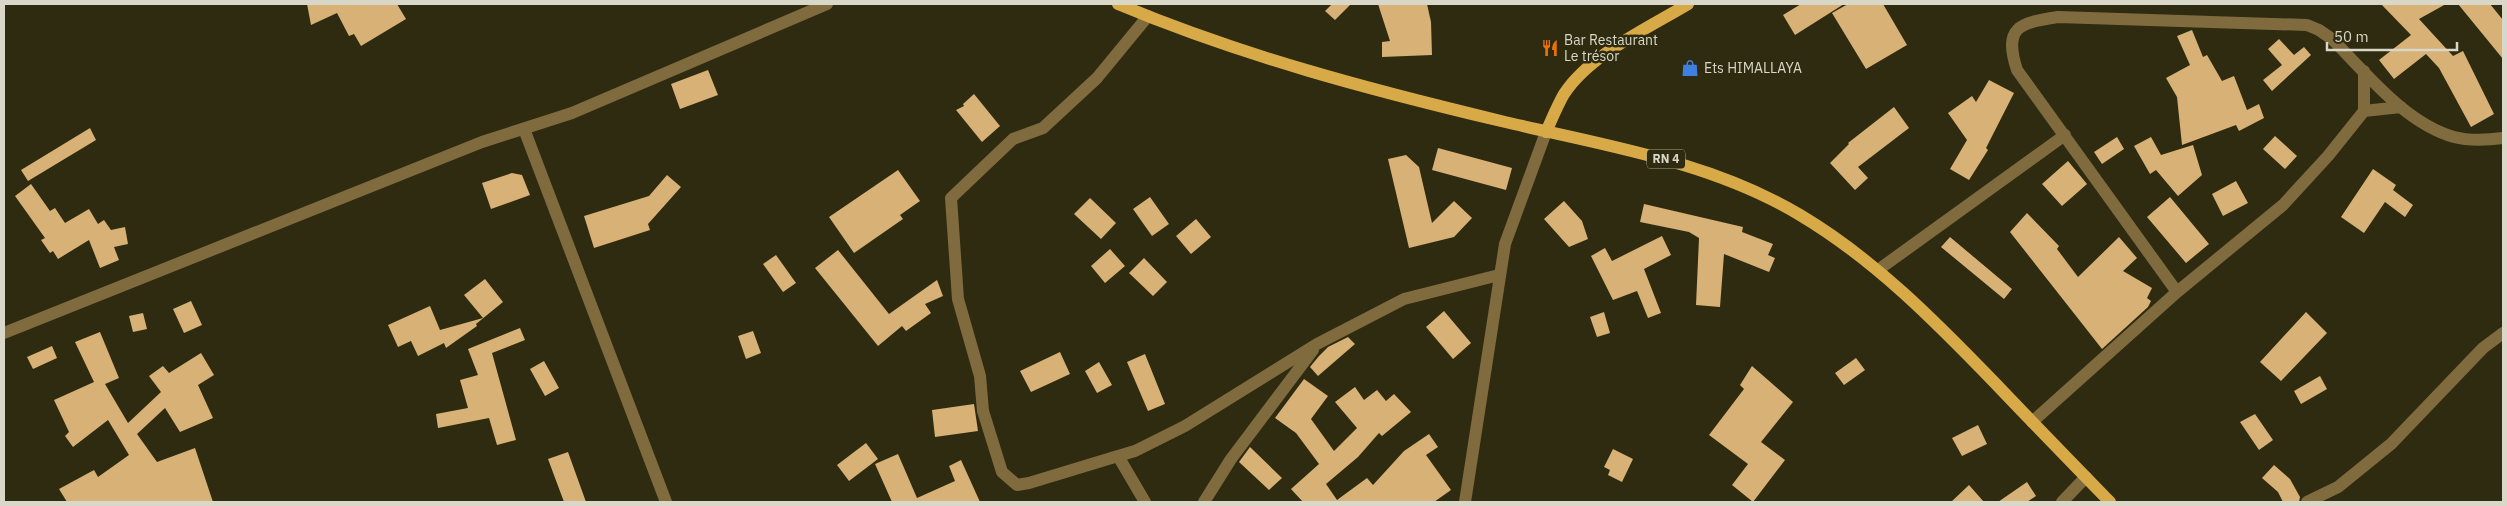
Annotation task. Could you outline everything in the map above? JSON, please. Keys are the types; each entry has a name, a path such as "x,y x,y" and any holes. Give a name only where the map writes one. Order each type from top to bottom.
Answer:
{"main road":[{"name":"RN 4","path":"1118,4 1259,57 1397,96 1663,158 1741,184 1799,214 1837,239 1878,270 1948,334 2110,502"},
{"path":"1546,132 1564,94 1580,74 1601,58 1688,4"}],"street":[{"path":"4,333 482,142 572,113 827,4"},
{"path":"1148,16 1090,84 1042,128 1013,139 951,198 958,299 980,376 983,411 1002,472 1017,485 1135,451 1185,426 1317,344 1404,298 1499,275"},
{"path":"2176,292 2066,135 2017,70 2011,43 2015,31 2028,22 2058,17 2307,25 2319,30 2332,40 2413,117 2454,137 2487,140 2503,138"},
{"path":"2032,422 2176,292 2283,204 2328,156 2364,111 2364,71"},
{"path":"2364,111 2401,107"},
{"path":"524,129 666,502"},
{"path":"1465,502 1505,244 1546,132"},
{"path":"1878,270 2066,135"},
{"path":"2307,502 2338,487 2391,444 2483,348 2503,333"},
{"path":"1204,502 1231,459 1317,344"},
{"path":"1118,456 1145,502"},
{"path":"2062,502 2086,477"}],"building":[{"path":"307,4 397,4 406,19 361,46 354,34 349,36 337,13 311,25"},
{"path":"1332,4 1351,4 1335,20 1325,11"},
{"path":"1378,4 1427,4 1431,22 1432,55 1382,57 1382,42 1390,41"},
{"path":"1801,4 1844,4 1795,35 1783,15"},
{"path":"1848,4 1883,4 1907,45 1866,69 1832,13"},
{"path":"2381,4 2446,4 2419,19 2453,56 2463,51 2494,114 2471,127 2439,68 2426,54 2394,79 2379,60 2411,35"},
{"path":"2458,4 2490,4 2503,20 2503,59"},
{"path":"2192,30 2203,57 2207,55 2222,81 2234,76 2247,110 2259,104 2264,118 2239,131 2236,125 2182,145 2177,97 2166,78 2190,65 2177,36"},
{"path":"2279,39 2294,55 2304,47 2311,55 2272,91 2263,80 2282,65 2268,49"},
{"path":"708,70 718,95 680,109 671,84"},
{"path":"1989,80 2014,93 1986,148 1988,150 1969,180 1950,169 1967,140 1948,113 1972,96 1976,102"},
{"path":"974,94 1000,126 982,142 956,110 964,106 963,104"},
{"path":"1894,107 1909,128 1858,167 1868,178 1855,190 1830,163 1848,143"},
{"path":"90,128 96,140 28,181 21,170"},
{"path":"2275,136 2297,156 2285,169 2263,149"},
{"path":"2117,137 2124,149 2102,164 2094,152"},
{"path":"2151,137 2161,155 2193,145 2202,175 2178,196 2156,170 2150,174 2134,146"},
{"path":"1438,148 1512,168 1506,190 1432,170"},
{"path":"1406,155 1419,167 1432,223 1454,201 1472,218 1454,237 1409,248 1388,159"},
{"path":"2068,161 2087,184 2062,206 2042,184"},
{"path":"2373,169 2396,185 2393,190 2413,205 2405,217 2385,202 2364,233 2341,217"},
{"path":"898,170 920,201 900,215 903,219 854,253 829,217"},
{"path":"512,173 522,175 530,195 491,209 482,183"},
{"path":"667,175 681,187 648,224 650,230 594,248 584,216 649,196"},
{"path":"2236,181 2248,203 2223,216 2212,194"},
{"path":"31,184 50,211 55,208 65,223 89,209 98,224 104,220 111,230 125,227 128,244 114,247 119,260 100,268 89,240 58,259 53,251 50,253 41,240 45,238 15,196"},
{"path":"1150,197 1169,224 1152,236 1133,209"},
{"path":"2170,197 2209,244 2186,263 2147,217"},
{"path":"1090,198 1116,223 1101,239 1074,214"},
{"path":"1564,201 1582,221 1588,239 1569,247 1544,219"},
{"path":"1644,204 1743,227 1742,232 1773,244 1768,255 1775,258 1769,272 1724,254 1720,307 1696,305 1699,238 1689,232 1640,222"},
{"path":"2027,213 2059,246 2057,249 2078,277 2119,237 2137,258 2123,271 2152,288 2147,298 2151,301 2148,307 2102,349 2010,232"},
{"path":"1196,219 1211,237 1191,254 1176,236"},
{"path":"1662,236 1671,255 1644,269 1661,313 1648,318 1637,291 1613,300 1591,256 1605,248 1612,261"},
{"path":"1950,237 2012,289 2004,299 1941,247"},
{"path":"1110,249 1125,266 1105,283 1091,266"},
{"path":"838,250 889,314 937,280 943,296 925,304 931,313 906,331 902,326 878,346 815,268"},
{"path":"776,255 796,283 783,292 763,264"},
{"path":"1144,258 1167,282 1153,296 1129,273"},
{"path":"485,279 503,302 476,324 477,326 446,348 444,343 418,356 411,341 398,347 388,325 430,306 440,330 483,318 464,295"},
{"path":"191,301 202,325 184,333 173,309"},
{"path":"1444,311 1471,343 1453,359 1426,327"},
{"path":"1604,312 1610,333 1597,337 1590,317"},
{"path":"2306,312 2327,333 2281,381 2260,362"},
{"path":"143,313 147,329 133,332 129,316"},
{"path":"520,328 525,340 492,353 516,440 497,445 489,418 438,428 436,414 468,408 460,380 478,375 468,349"},
{"path":"753,331 761,353 746,359 738,336"},
{"path":"100,332 119,378 105,384 128,423 161,392 149,376 163,366 169,373 201,353 214,375 198,385 213,418 180,432 165,408 137,434 157,462 195,448 213,502 67,502 59,489 94,470 98,477 129,455 108,420 73,447 65,436 69,432 54,400 94,382 75,342"},
{"path":"1348,337 1355,344 1318,376 1310,367 1328,347"},
{"path":"52,346 57,358 33,369 27,357"},
{"path":"1060,352 1070,374 1031,392 1020,371"},
{"path":"1145,354 1165,404 1148,411 1127,362"},
{"path":"1856,358 1865,370 1844,385 1835,373"},
{"path":"544,361 559,388 545,396 530,369"},
{"path":"1099,362 1112,385 1097,393 1085,371"},
{"path":"1752,366 1793,402 1761,442 1785,460 1753,502 1732,485 1748,464 1709,435 1744,389 1740,385"},
{"path":"2320,376 2327,389 2301,404 2294,391"},
{"path":"1304,379 1328,396 1311,419 1334,451 1357,428 1335,402 1355,387 1364,400 1377,390 1386,401 1394,394 1411,412 1382,436 1379,433 1358,457 1326,484 1337,500 1367,478 1373,485 1404,451 1429,434 1438,447 1426,455 1451,490 1434,502 1303,502 1291,489 1319,464 1296,433 1275,418"},
{"path":"974,404 978,431 935,437 932,410"},
{"path":"2255,414 2273,440 2259,450 2240,422"},
{"path":"1978,425 1987,444 1962,456 1952,438"},
{"path":"866,443 878,459 849,481 837,465"},
{"path":"1250,447 1282,478 1269,490 1239,462"},
{"path":"1613,449 1633,459 1622,482 1608,475 1610,470 1604,467"},
{"path":"568,452 586,502 564,502 548,459"},
{"path":"898,454 917,498 955,481 949,466 961,460 980,502 892,502 875,464"},
{"path":"2274,465 2290,479 2300,497 2299,502 2283,502 2278,492 2262,478"},
{"path":"2027,482 2036,496 2027,502 1998,502"},
{"path":"1969,485 1984,502 1951,502"}],"place":[{"name":"Bar Restaurant Le trésor","path":"1550,48"},
{"name":"Ets HIMALLAYA","path":"1690,68"}]}
